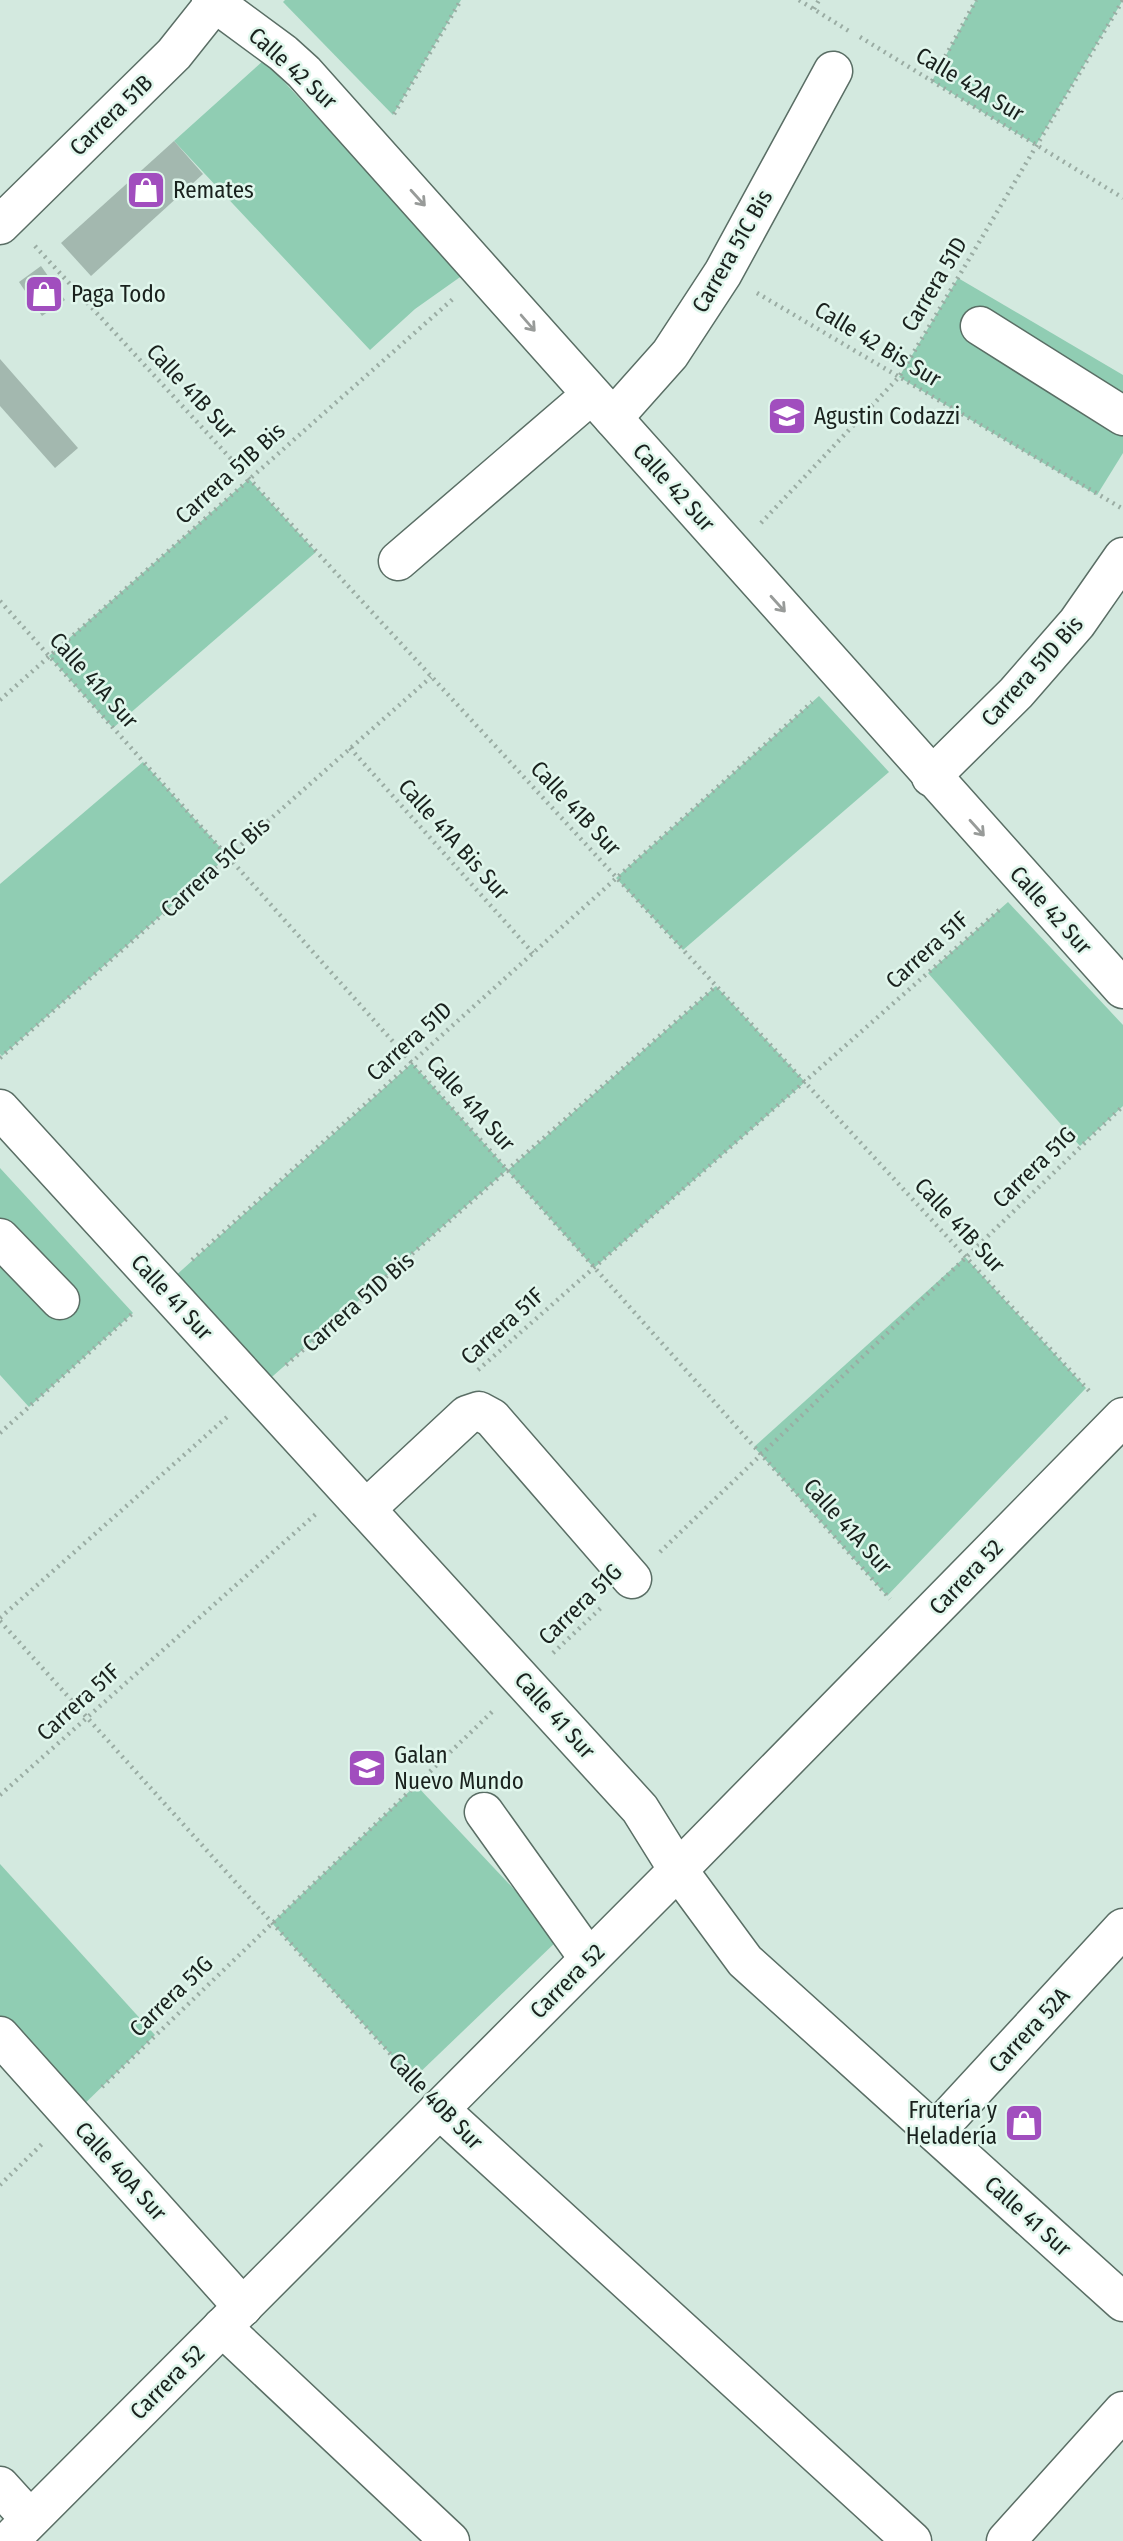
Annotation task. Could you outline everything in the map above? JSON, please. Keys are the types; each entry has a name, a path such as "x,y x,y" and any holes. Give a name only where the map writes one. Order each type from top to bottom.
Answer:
{"street":[{"name":"Calle 42 Sur","path":"214,1 304,72 1123,989"},
{"name":"Carrera 51B","path":"4,221 174,54 214,1"},
{"name":"Carrera 51C Bis","path":"398,561 670,354 723,272 833,71"},
{"path":"980,326 1123,416"},
{"name":"Carrera 51D Bis","path":"931,777 1016,692 1077,623 1123,557"},
{"name":"Calle 41 Sur","path":"0,1109 640,1808 678,1870 745,1961 1123,2302"},
{"path":"0,1238 60,1300"},
{"path":"356,1498 467,1415 479,1411 492,1418 632,1579"},
{"name":"Carrera 52","path":"19,2530 678,1870 1120,1420"},
{"path":"484,1812 589,1959"},
{"name":"Carrera 52A","path":"935,2133 1123,1928"},
{"name":"Calle 40A Sur","path":"0,2036 72,2116 232,2317 450,2541"},
{"name":"Calle 40B Sur","path":"439,2109 912,2541"},
{"path":"1006,2541 1123,2412"},
{"path":"0,2486 19,2530"}],"path":[{"path":"373,147 461,0"},
{"name":"Calle 42A Sur","path":"799,0 1123,198"},
{"path":"814,9 819,0"},
{"path":"932,81 976,0"},
{"name":"Carrera 51D","path":"733,553 899,377 1123,0"},
{"name":"Calle 41B Sur","path":"4,221 249,479 965,1257 1120,1420"},
{"name":"Carrera 51B Bis","path":"0,700 483,272"},
{"name":"Calle 42 Bis Sur","path":"723,272 1123,509"},
{"name":"Calle 41A Sur","path":"0,601 916,1629"},
{"name":"Carrera 51D","path":"0,1433 841,675"},
{"name":"Carrera 51C Bis","path":"0,1058 431,677"},
{"name":"Calle 41A Bis Sur","path":"350,748 533,953"},
{"name":"Carrera 51F","path":"470,1378 1028,884"},
{"name":"Carrera 51D Bis","path":"0,1620 716,986"},
{"name":"Carrera 51G","path":"0,2185 1123,1106"},
{"name":"Carrera 51F","path":"0,1795 87,1717 356,1498"},
{"name":"Calle 40B Sur","path":"0,1620 439,2109"}],"green space":[{"path":"461,0 393,115 283,2"},
{"path":"976,0 1123,0 1036,145 932,81"},
{"path":"264,60 463,275 415,309 370,350 174,141"},
{"path":"958,278 1123,375 1123,453 1097,495 899,377"},
{"path":"249,479 316,552 113,728 49,656"},
{"path":"819,696 889,772 683,950 616,878"},
{"path":"143,762 228,856 2,1056 0,884"},
{"path":"1008,902 1123,1025 1123,1106 1080,1146 928,973"},
{"path":"716,986 805,1082 594,1268 507,1170 257,1390 163,1287 412,1063 508,1170"},
{"path":"0,1168 133,1313 29,1407 0,1375"},
{"path":"965,1257 1086,1388 887,1596 754,1447"},
{"path":"416,1785 560,1938 413,2079 272,1923"},
{"path":"0,1864 155,2035 72,2116 0,2036"}],"building":[{"path":"174,141 203,174 91,276 61,243"},
{"path":"41,266 65,300 42,316 19,282"},
{"path":"0,359 78,448 55,468 0,406"}],"place":[{"name":"Remates","path":"146,190"},
{"name":"Paga Todo","path":"44,294"},
{"name":"Agustin Codazzi","path":"787,416"},
{"name":"Galan Nuevo Mundo","path":"367,1768"},
{"name":"Frutería y Heladería","path":"1024,2123"}]}
